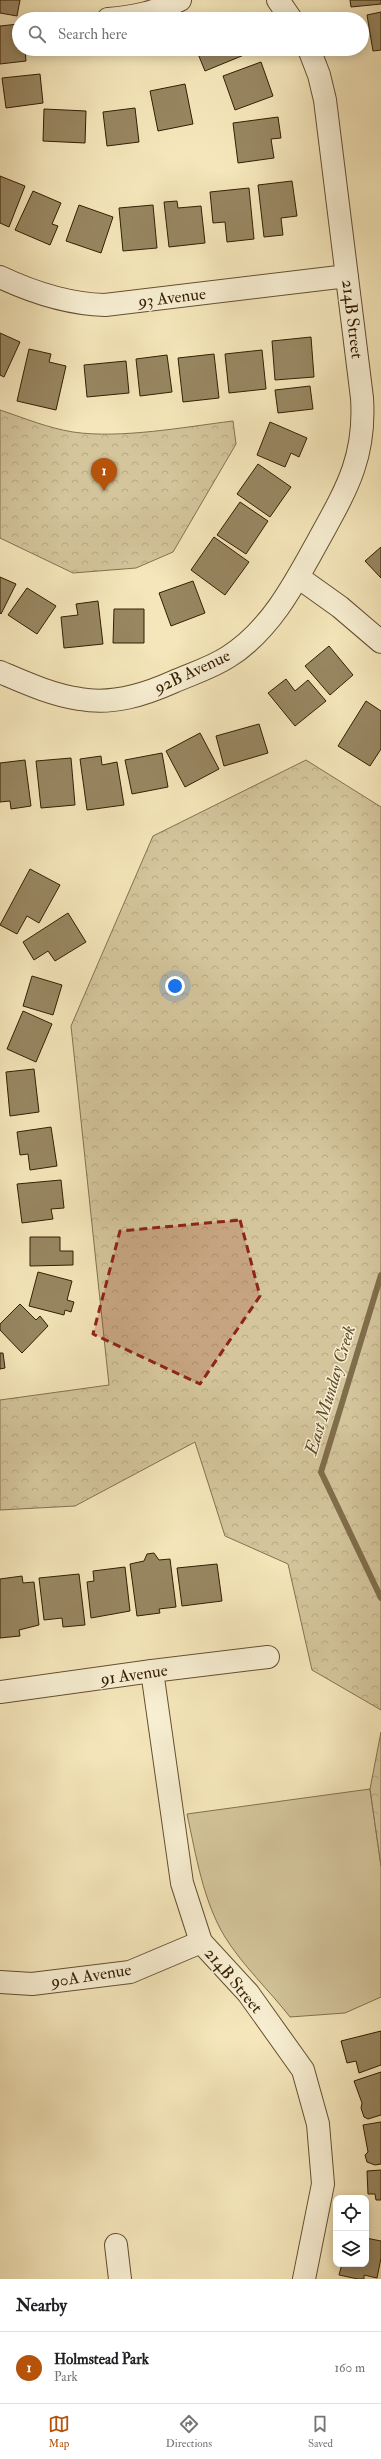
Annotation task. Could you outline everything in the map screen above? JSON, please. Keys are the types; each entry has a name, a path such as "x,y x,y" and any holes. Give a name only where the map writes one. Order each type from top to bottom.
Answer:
{"street":[{"path":"154,12 180,0"},
{"path":"278,0 286,12"},
{"name":"214B Street","path":"298,577 345,493 359,456 362,437 362,398 325,100 319,75 312,56"},
{"name":"93 Avenue","path":"0,277 50,297 79,303 106,305 347,276"},
{"path":"298,577 340,607 381,642"},
{"name":"92B Avenue","path":"0,672 56,694 80,700 102,701 129,698 163,686 228,657 254,635 278,608 298,577"},
{"name":"91 Avenue","path":"0,1692 268,1657"},
{"name":"214B Street","path":"152,1671 182,1882 201,1942 248,1993 303,2070 318,2124 323,2184 304,2279"},
{"name":"90A Avenue","path":"0,1982 32,1984 130,1972 201,1942"},
{"path":"116,2245 120,2279"}],"highlighted area":[{"path":"240,1220 260,1296 200,1384 93,1334 120,1231"}],"green space":[{"path":"0,410 54,428 92,434 132,433 233,421 236,444 173,552 136,568 73,573 0,538"},
{"path":"306,760 381,807 381,1710 312,1670 288,1564 225,1536 195,1442 75,1506 0,1510 0,1400 109,1385 71,1026 153,836"},
{"path":"381,1732 381,1866 370,1789"},
{"path":"370,1789 381,1866 381,1997 345,2013 290,2017 232,1948 217,1923 201,1877 187,1814"}],"building":[{"path":"0,0 20,0 18,12 12,12 12,15 0,13"},
{"path":"350,0 381,0 381,4 351,7"},
{"path":"381,12 381,50 373,51 369,27 369,15"},
{"path":"12,25 12,56 26,56 26,61 0,64 0,26"},
{"path":"199,56 242,56 205,71"},
{"path":"261,62 273,96 235,110 223,76"},
{"path":"40,74 43,103 6,108 2,78"},
{"path":"185,84 193,124 158,131 150,91"},
{"path":"135,108 139,142 107,146 103,112"},
{"path":"44,109 86,111 85,143 43,141"},
{"path":"278,117 281,138 271,139 274,158 238,163 233,123"},
{"path":"0,176 25,186 9,227 0,223"},
{"path":"292,181 297,216 281,218 283,235 264,237 258,185"},
{"path":"249,188 254,239 227,242 225,222 213,223 210,192"},
{"path":"33,191 61,203 52,224 58,226 50,245 15,230"},
{"path":"177,201 178,208 201,206 205,243 169,247 164,202"},
{"path":"79,205 113,217 101,253 66,241"},
{"path":"153,205 157,248 123,251 119,208"},
{"path":"0,333 20,342 4,377 0,375"},
{"path":"311,337 314,377 275,380 272,341"},
{"path":"29,349 51,354 49,362 66,366 56,410 17,401"},
{"path":"262,350 266,389 229,393 225,354"},
{"path":"214,354 219,398 183,402 178,358"},
{"path":"167,355 172,392 140,396 136,359"},
{"path":"126,361 129,393 87,397 84,365"},
{"path":"310,386 313,409 278,413 275,390"},
{"path":"270,422 307,438 299,457 291,453 285,467 257,455"},
{"path":"258,464 291,487 270,517 237,494"},
{"path":"240,502 268,521 246,554 217,535"},
{"path":"214,537 249,562 225,595 191,570"},
{"path":"381,547 381,578 365,561"},
{"path":"0,577 16,584 1,614 0,613"},
{"path":"193,581 205,613 171,626 159,593"},
{"path":"27,588 56,606 37,634 8,615"},
{"path":"98,601 103,644 64,648 61,617 78,615 76,604"},
{"path":"114,609 144,609 144,643 113,643"},
{"path":"329,646 353,675 330,695 305,666"},
{"path":"286,679 295,691 308,680 326,701 295,726 268,693"},
{"path":"366,701 381,711 381,749 370,766 338,746"},
{"path":"259,724 268,753 224,766 216,736"},
{"path":"200,733 219,769 185,787 166,751"},
{"path":"162,753 168,787 132,794 125,760"},
{"path":"101,756 102,765 117,762 124,805 87,810 80,759"},
{"path":"71,758 75,805 41,808 36,761"},
{"path":"25,760 31,806 11,809 10,801 0,802 0,763"},
{"path":"30,869 60,885 39,923 27,916 17,934 0,925"},
{"path":"68,913 86,942 55,961 48,951 34,960 23,942"},
{"path":"32,976 62,985 53,1015 23,1006"},
{"path":"23,1011 52,1024 36,1062 7,1049"},
{"path":"34,1069 39,1112 10,1116 6,1072"},
{"path":"51,1127 57,1166 30,1170 28,1154 20,1155 17,1132"},
{"path":"61,1180 64,1208 51,1209 53,1219 22,1223 17,1184"},
{"path":"30,1237 60,1237 60,1251 73,1251 73,1265 30,1266"},
{"path":"38,1272 72,1281 67,1300 74,1302 71,1312 65,1310 64,1315 29,1306"},
{"path":"20,1304 36,1320 40,1316 48,1326 22,1353 0,1330 0,1324"},
{"path":"0,1353 3,1353 5,1368 0,1369"},
{"path":"154,1553 159,1560 170,1559 176,1607 159,1609 160,1613 137,1616 130,1564 144,1561 147,1554"},
{"path":"217,1564 222,1601 182,1606 177,1568"},
{"path":"125,1567 130,1611 91,1618 87,1582 94,1581 93,1571"},
{"path":"79,1574 85,1625 63,1627 62,1618 44,1620 39,1578"},
{"path":"22,1576 23,1583 34,1582 39,1625 19,1630 20,1636 0,1638 0,1579"},
{"path":"381,2031 381,2065 359,2073 356,2061 347,2063 341,2041"},
{"path":"381,2072 381,2115 368,2119 364,2117 361,2108 362,2103 354,2081"},
{"path":"381,2122 381,2164 375,2165 367,2162 365,2155 368,2152 363,2125"},
{"path":"381,2170 381,2200 376,2200 375,2194 368,2194 367,2171"},
{"path":"369,2239 381,2241 381,2258 377,2278 364,2275 364,2279 358,2279 339,2275 341,2267 369,2267"}],"waterway":[{"name":"East Munday Creek","path":"381,1275 321,1472 381,1598"}],"place":[{"name":"Holmstead Park","path":"104,491"}]}
